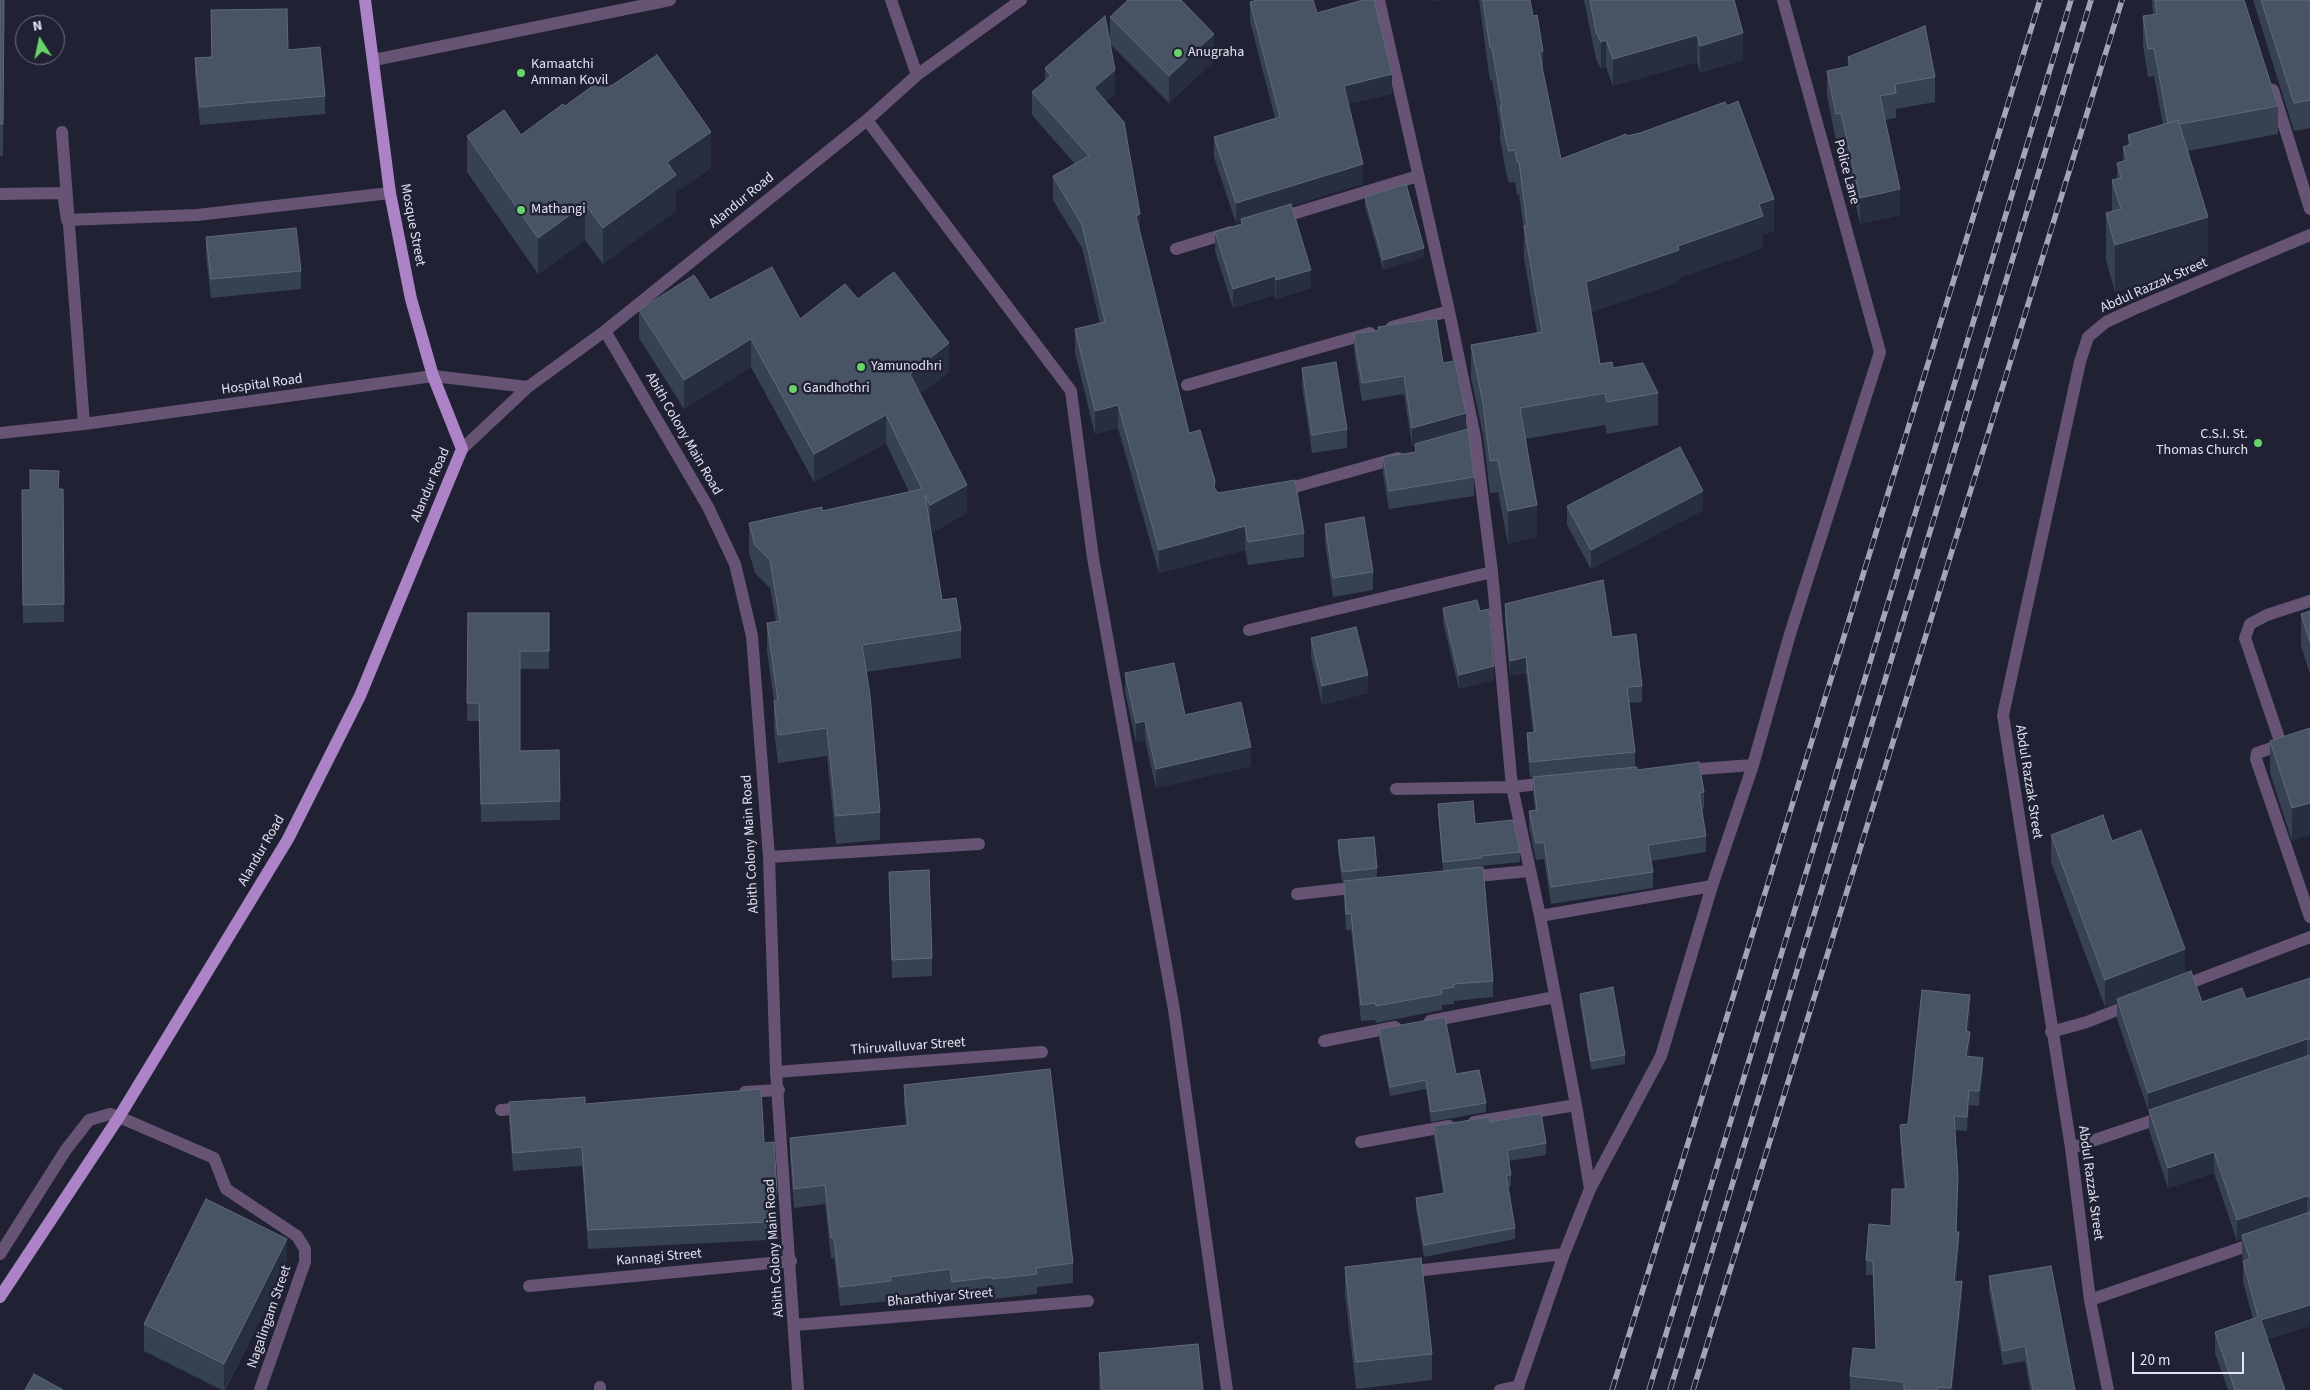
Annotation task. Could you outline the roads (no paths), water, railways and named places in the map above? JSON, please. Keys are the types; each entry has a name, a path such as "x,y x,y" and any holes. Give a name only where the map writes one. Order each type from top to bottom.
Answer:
{"main road":[{"name":"Mosque Street","path":"366,0 390,193 411,299 433,376 462,448"},
{"name":"Alandur Road","path":"0,1297 119,1117 288,839 360,696 462,448"}],"street":[{"path":"374,60 670,0"},
{"path":"892,0 917,75"},
{"name":"Alandur Road","path":"462,448 528,387 605,331 867,120 917,75 1021,0"},
{"path":"1379,0 1449,311 1492,572 1512,787 1540,916 1590,1189"},
{"name":"Police Lane","path":"1753,765 1790,634 1880,352 1783,0"},
{"path":"2268,76 2310,209"},
{"path":"867,120 1071,391 1093,558 1174,1010 1227,1390"},
{"path":"62,132 67,220 84,424"},
{"path":"1269,221 1418,176"},
{"path":"0,194 63,193 67,220"},
{"path":"67,220 197,215 390,193"},
{"path":"1176,249 1242,229"},
{"name":"Abdul Razzak Street","path":"2108,1390 2090,1300 2071,1148 2051,1032 2003,715 2080,362 2088,336 2106,322 2134,309 2310,235"},
{"path":"1187,385 1449,311"},
{"name":"Abith Colony Main Road","path":"605,331 708,507 735,564 752,636 769,857 776,1072 779,1090 791,1261 798,1390"},
{"name":"Hospital Road","path":"0,433 84,424 433,376 528,387"},
{"path":"1269,494 1409,455"},
{"path":"1249,630 1492,572"},
{"path":"2280,744 2246,638 2250,624 2267,615 2310,601"},
{"path":"2310,735 2257,753 2256,759 2310,917"},
{"path":"1500,1390 1518,1388 1564,1254 1590,1189 1661,1056 1712,886 1753,765 1668,772"},
{"path":"1396,789 1512,787 1561,782"},
{"path":"769,857 979,844"},
{"path":"1452,878 1530,870"},
{"path":"1297,894 1374,886"},
{"path":"1540,916 1712,886"},
{"path":"2168,991 2310,937"},
{"path":"1324,1041 1555,997"},
{"path":"2051,1032 2087,1022 2141,1001"},
{"name":"Thiruvalluvar Street","path":"776,1072 1042,1052"},
{"path":"729,1094 779,1090"},
{"path":"1361,1142 1576,1105"},
{"path":"501,1110 540,1107"},
{"path":"0,1254 65,1151 89,1120 110,1114 119,1117"},
{"path":"2071,1148 2172,1114"},
{"name":"Nagalingam Street","path":"119,1117 214,1158 226,1189 297,1236 305,1249 305,1262 260,1390"},
{"path":"2090,1300 2273,1236"},
{"path":"1398,1273 1564,1254"},
{"name":"Kannagi Street","path":"529,1286 791,1261"},
{"name":"Bharathiyar Street","path":"795,1325 1088,1301"}],"railway":[{"path":"1612,1390 2040,0"},
{"path":"1649,1390 2071,0"},
{"path":"1670,1390 2091,0"},
{"path":"1693,1390 2122,0"}],"place":[{"name":"Anugraha","path":"1178,53"},
{"name":"Kamaatchi Amman Kovil","path":"521,73"},
{"name":"Mathangi","path":"521,210"},
{"name":"Yamunodhri","path":"861,367"},
{"name":"Gandhothri","path":"793,389"},
{"name":"C.S.I. St. Thomas Church","path":"2258,443"}]}
